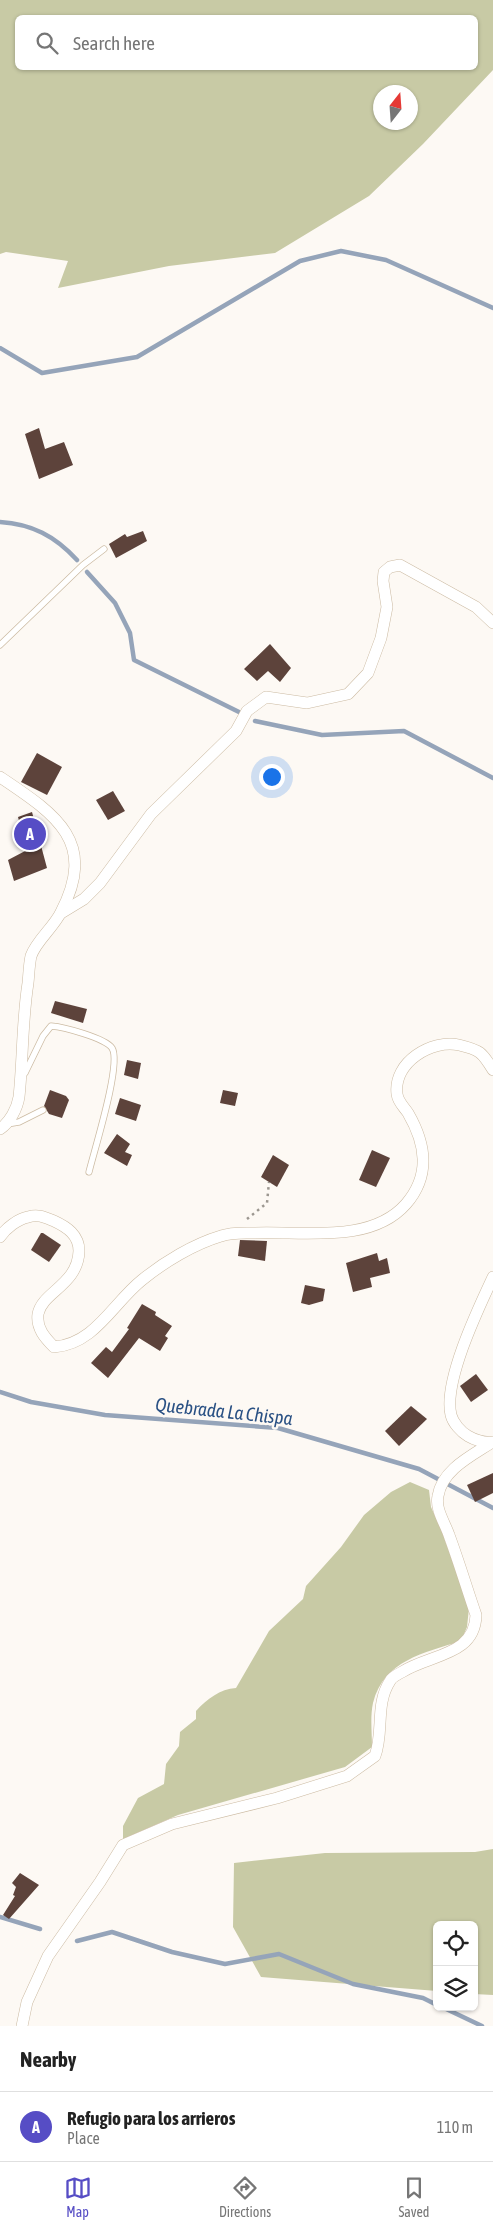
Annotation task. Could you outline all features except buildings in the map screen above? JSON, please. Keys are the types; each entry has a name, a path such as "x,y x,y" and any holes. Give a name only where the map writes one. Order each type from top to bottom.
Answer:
{"street":[{"path":"61,913 84,899 100,883 151,814 236,731 247,711 260,700 266,697 307,703 348,694 368,673 381,638 386,607 383,581 384,572 390,567 400,565 476,607 493,623"},
{"path":"0,777 53,816 69,836 76,862 74,878 61,913 32,955 24,1012 21,1082 18,1105 3,1127"},
{"path":"0,1237 19,1220 40,1215 70,1230 76,1238 79,1253 73,1273 47,1300 38,1316 41,1332 54,1347 65,1346 79,1341 102,1322 141,1280 179,1255 222,1236 229,1234 288,1232 349,1233 381,1223 406,1204 420,1181 424,1156 418,1134 397,1095 397,1084 406,1064 426,1048 448,1042 482,1052 493,1070"},
{"path":"492,1443 474,1440 462,1432 451,1416 450,1395 465,1337 493,1277"},
{"path":"22,2026 27,2002 48,1956 100,1882 123,1845 172,1824 277,1798 347,1776 375,1756 382,1696 391,1679 412,1666 462,1646 470,1638 476,1627 476,1616 438,1507 438,1496 441,1486 453,1468 492,1443"}],"lane":[{"path":"0,645 83,565 104,549"},
{"path":"21,1082 43,1036 51,1026 102,1041 111,1047 114,1054 114,1074 89,1172"},
{"path":"3,1127 19,1122 43,1110"}],"path":[{"path":"229,1234 267,1203 269,1182"}],"green space":[{"path":"0,0 493,0 493,70 423,144 369,196 275,253 169,266 58,288 68,261 6,252 0,254"},
{"path":"410,1482 429,1490 431,1507 441,1529 469,1608 467,1627 461,1641 407,1660 386,1677 378,1688 373,1703 371,1719 372,1747 345,1767 178,1815 123,1839 123,1826 138,1798 164,1784 166,1764 179,1746 180,1732 196,1719 196,1711 214,1695 236,1688 269,1631 303,1599 306,1586 341,1547 364,1515 391,1492"},
{"path":"493,1849 493,1995 478,1994 478,1921 433,1921 433,1991 261,1977 233,1927 234,1863 325,1853 475,1852"}],"waterway":[{"path":"0,348 42,373 137,357 300,261 341,251 386,260 493,308"},
{"path":"0,522 22,525 42,533 60,544 77,560"},
{"path":"87,572 115,603 130,633 134,660 239,712"},
{"path":"255,721 322,735 404,731 493,778"},
{"name":"Quebrada La Chispa","path":"0,1392 31,1402 105,1415 278,1428 419,1469 493,1508"},
{"path":"0,1917 40,1929"},
{"path":"77,1941 112,1932 172,1952 225,1964 279,1954 353,1984 423,1998 433,2003"},
{"path":"450,2011 482,2026"}],"place":[{"name":"Refugio para los arrieros","path":"30,834"}]}
